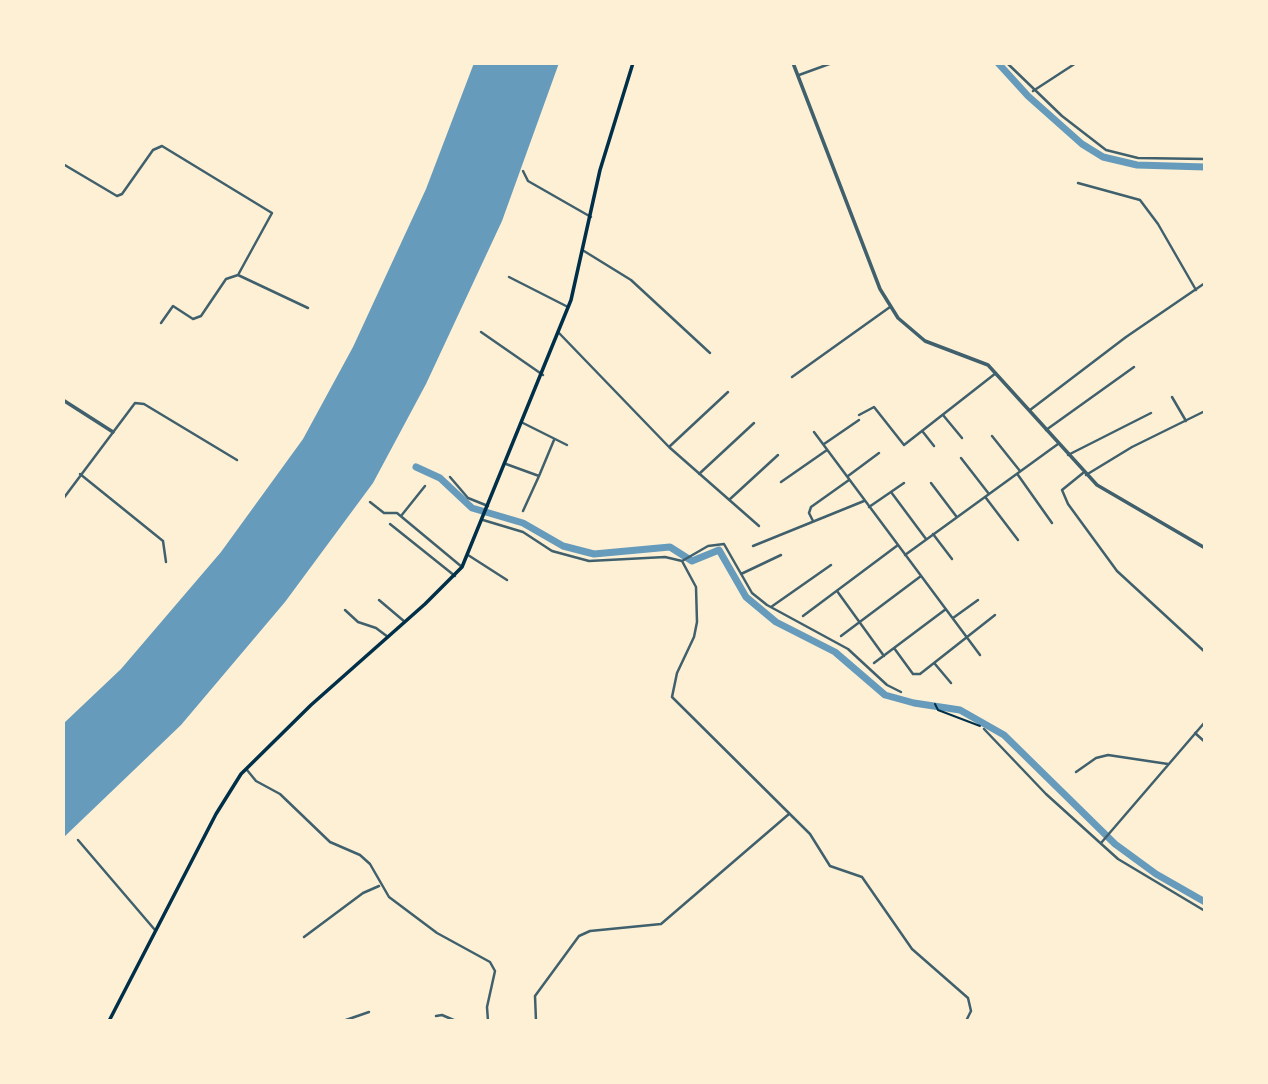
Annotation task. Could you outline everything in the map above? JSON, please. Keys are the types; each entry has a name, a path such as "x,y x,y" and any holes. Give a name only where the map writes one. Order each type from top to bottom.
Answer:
{"main road":[{"path":"109,1021 227,794 246,768 310,705 462,568 569,308 584,251 600,170 633,63"}],"street":[{"path":"793,63 890,307 919,338 988,365 1084,474 1097,485 1205,548"},
{"path":"798,76 832,63"},
{"path":"1007,63 1033,91 1087,138 1106,150 1138,158 1205,159"},
{"path":"1033,91 1069,65 1076,63"},
{"path":"63,164 117,196 122,194 153,150 162,146 272,212 238,275 226,279 198,319 193,320 173,306 161,323"},
{"path":"523,171 528,181 591,217"},
{"path":"1077,183 1140,200 1158,224 1196,289"},
{"path":"584,251 631,280 710,353"},
{"path":"238,275 309,308"},
{"path":"509,277 569,308"},
{"path":"1030,410 1126,337 1205,284"},
{"path":"792,377 890,307"},
{"path":"481,332 543,375"},
{"path":"559,333 669,447 760,526"},
{"path":"1046,430 1134,367"},
{"path":"859,415 874,407 904,444 997,373"},
{"path":"669,447 728,392"},
{"path":"1171,397 1186,422"},
{"path":"63,400 113,432"},
{"path":"63,499 131,406 141,403 237,460"},
{"path":"1205,411 1132,447 1084,474 1062,490 1068,504 1117,571 1205,652"},
{"path":"1068,455 1151,413"},
{"path":"943,415 962,438"},
{"path":"823,444 859,420"},
{"path":"523,423 567,445"},
{"path":"699,474 754,423"},
{"path":"922,431 934,446"},
{"path":"814,432 980,655"},
{"path":"992,436 1052,523"},
{"path":"523,511 554,440"},
{"path":"905,555 1058,444"},
{"path":"781,482 827,450"},
{"path":"813,521 809,513 811,507 879,453"},
{"path":"729,500 778,455"},
{"path":"961,458 1018,540"},
{"path":"506,464 539,476"},
{"path":"80,474 163,541 166,562"},
{"path":"450,477 468,498 488,506"},
{"path":"869,507 904,483"},
{"path":"931,483 957,517"},
{"path":"401,516 425,486"},
{"path":"891,492 926,539"},
{"path":"753,546 865,501"},
{"path":"370,502 384,513 395,512 401,516 462,568"},
{"path":"483,520 523,531 552,551 589,561 665,557 683,560 715,543 724,544 752,593 771,607 848,649 887,685 901,692"},
{"path":"390,524 455,576"},
{"path":"933,534 952,559"},
{"path":"803,616 898,545"},
{"path":"468,555 507,580"},
{"path":"741,574 781,555"},
{"path":"683,560 696,587 698,622 677,673 672,697 790,813 820,846 830,866 862,877 912,949 968,998 971,1011 965,1021"},
{"path":"771,607 831,565"},
{"path":"841,636 921,576"},
{"path":"837,591 884,656"},
{"path":"379,600 405,622"},
{"path":"953,618 978,600"},
{"path":"874,663 946,609"},
{"path":"345,610 358,622 376,628 388,637"},
{"path":"894,648 916,676 995,615"},
{"path":"935,663 951,683"},
{"path":"1102,842 1205,722"},
{"path":"984,729 1046,794 1118,859 1160,887 1205,911"},
{"path":"1195,733 1205,742"},
{"path":"1076,772 1096,758 1108,755 1168,764"},
{"path":"246,768 256,781 280,794 330,842 360,855 370,864 380,885 390,897 425,925 490,962 495,971 486,1020"},
{"path":"536,1021 535,996 579,936 590,931 661,924 790,813"},
{"path":"78,840 155,930"},
{"path":"303,937 363,893 380,885"},
{"path":"343,1021 369,1012"},
{"path":"436,1016 442,1015 456,1021"}],"path":[{"path":"935,704 938,710 984,729"}],"water":[{"path":"474,63 559,63 502,221 426,384 373,483 285,602 181,725 63,838 63,724 121,669 221,552 303,439 353,347 426,189"}],"waterway":[{"path":"998,63 1028,96 1082,144 1103,157 1137,165 1205,167"},
{"path":"416,467 440,478 472,508 523,523 563,546 594,554 670,547 692,561 719,550 746,597 776,622 835,652 885,695 914,703 960,710 1004,735 1115,844 1156,874 1205,902"}]}
